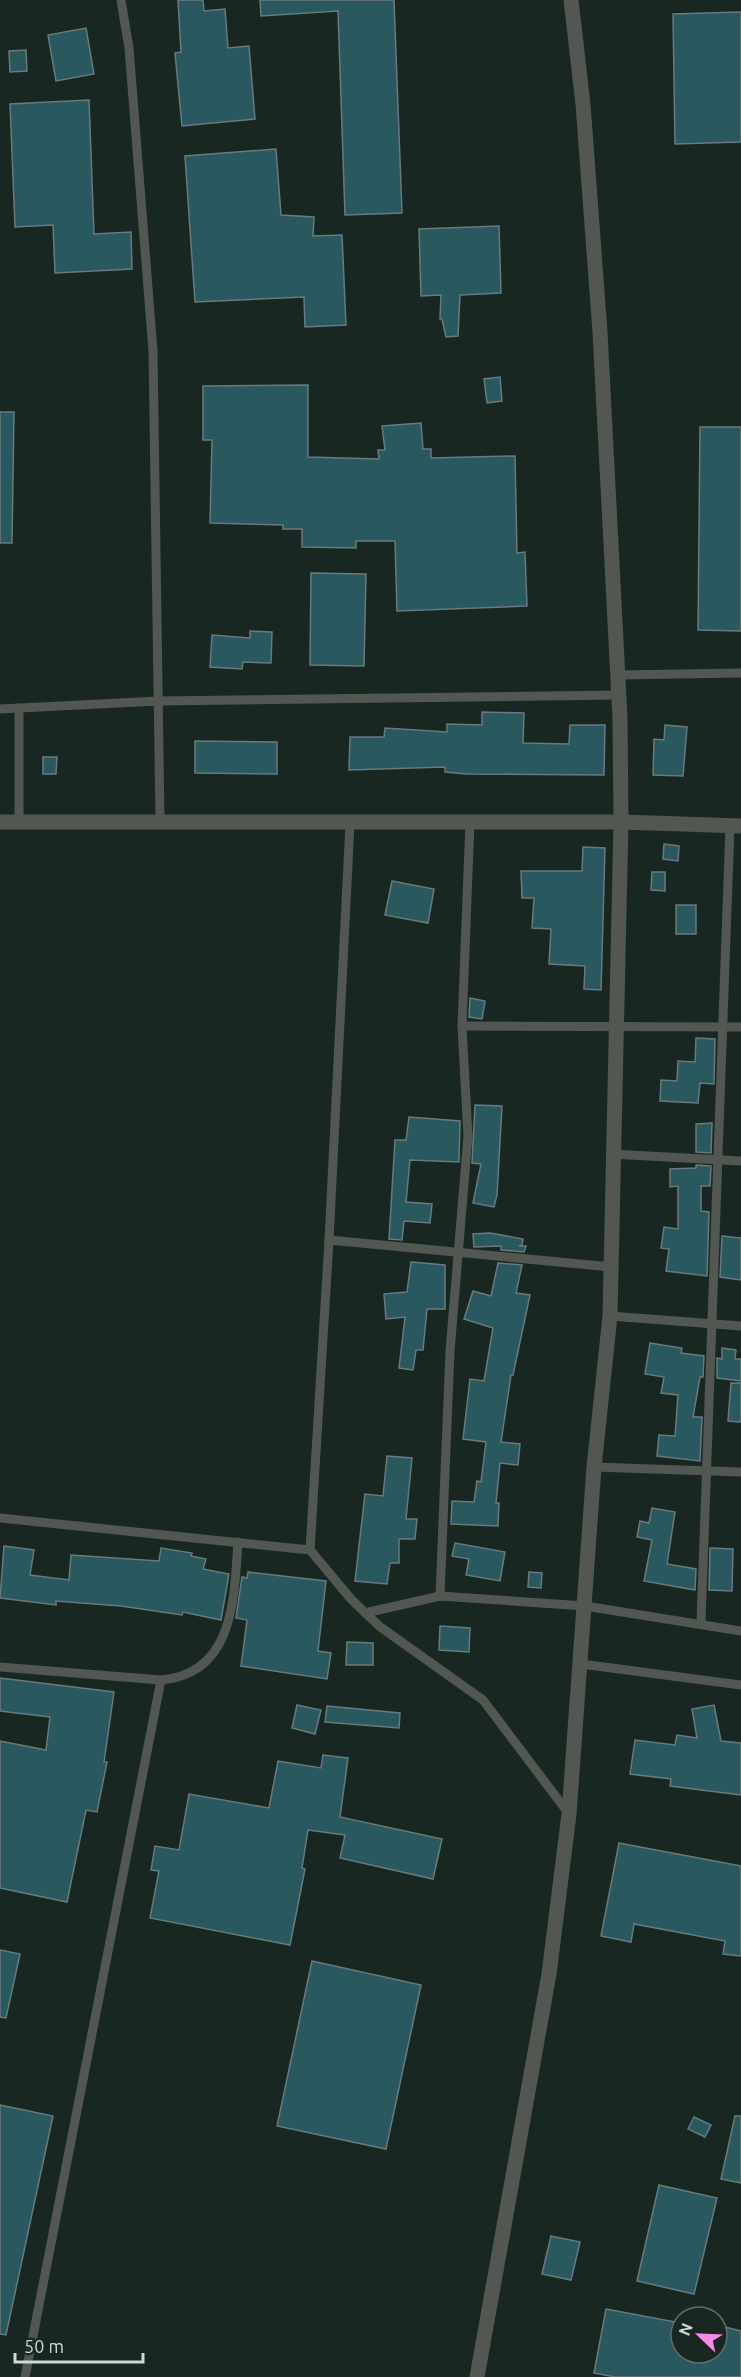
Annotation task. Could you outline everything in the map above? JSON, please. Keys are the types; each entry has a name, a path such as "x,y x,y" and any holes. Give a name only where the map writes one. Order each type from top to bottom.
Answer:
{"street":[{"path":"477,2377 549,1974 569,1814 594,1467 610,1316 611,1154 617,1027 621,822 619,695 600,332 584,104 572,0"},
{"path":"0,822 160,821 350,824 621,822 735,826"}],"lane":[{"path":"121,0 129,48 153,351 160,821"},
{"path":"618,675 741,673"},
{"path":"0,710 158,701 619,695"},
{"path":"19,708 19,822"},
{"path":"440,1596 450,1351 468,1136 462,1026 471,822"},
{"path":"310,1550 329,1240 350,824"},
{"path":"700,1622 722,1027 735,826"},
{"path":"462,1026 741,1027"},
{"path":"611,1154 741,1161"},
{"path":"329,1240 611,1267"},
{"path":"610,1316 741,1326"},
{"path":"594,1467 741,1472"},
{"path":"0,1518 310,1550 365,1613 387,1632 483,1700 569,1814"},
{"path":"0,1667 161,1680 183,1678 199,1669 212,1656 230,1617 234,1598 238,1542"},
{"path":"365,1613 440,1596 585,1606 700,1622 741,1631"},
{"path":"581,1664 741,1685"},
{"path":"25,2377 161,1680"}],"building":[{"path":"178,0 203,0 204,11 225,9 228,48 249,46 255,119 182,126 175,53 181,52"},
{"path":"260,0 394,0 402,213 345,215 338,11 261,16"},
{"path":"741,12 741,142 675,144 673,14"},
{"path":"86,28 94,74 56,81 48,35"},
{"path":"26,50 27,71 10,72 9,51"},
{"path":"89,100 94,234 131,232 132,269 55,273 53,225 15,227 10,104"},
{"path":"276,149 281,215 314,217 313,236 342,235 346,325 305,327 304,297 195,302 185,156"},
{"path":"499,226 501,293 460,295 458,336 446,337 442,319 440,319 441,295 421,296 419,229"},
{"path":"500,377 502,401 487,403 484,379"},
{"path":"308,385 308,457 379,459 378,450 385,450 382,426 421,423 423,449 431,449 431,458 515,456 517,553 525,552 527,606 397,611 395,541 356,541 356,548 302,547 302,529 283,529 283,525 210,523 212,440 203,440 203,386"},
{"path":"0,412 14,412 12,543 0,543"},
{"path":"700,427 741,427 741,631 698,630"},
{"path":"311,573 366,574 364,666 310,665"},
{"path":"250,631 272,632 271,663 243,662 242,669 210,667 212,635 250,638"},
{"path":"482,712 524,713 523,743 569,744 570,725 605,725 604,775 467,774 445,772 445,767 349,770 350,737 384,737 385,728 447,732 447,724 482,725"},
{"path":"665,725 687,727 683,776 653,775 654,739 664,740"},
{"path":"195,741 277,742 277,774 195,773"},
{"path":"43,757 57,757 56,774 43,774"},
{"path":"664,844 679,846 678,861 663,859"},
{"path":"583,847 605,848 601,990 584,989 585,966 549,964 551,929 532,928 534,898 522,898 521,871 582,871"},
{"path":"652,872 665,872 665,891 651,890"},
{"path":"392,881 434,889 428,923 385,915"},
{"path":"676,905 696,905 696,934 676,934"},
{"path":"470,998 485,1001 482,1019 469,1017"},
{"path":"696,1038 715,1039 714,1084 700,1083 698,1103 660,1101 661,1080 677,1081 678,1061 695,1062"},
{"path":"475,1105 502,1106 497,1195 494,1207 473,1203 481,1164 472,1163"},
{"path":"409,1117 460,1121 459,1162 410,1160 406,1202 432,1204 430,1223 404,1221 402,1240 389,1239 395,1140 406,1140"},
{"path":"712,1123 711,1153 696,1152 696,1124"},
{"path":"696,1165 711,1166 710,1186 701,1186 701,1211 709,1212 707,1276 666,1271 669,1249 661,1248 664,1227 678,1229 678,1186 670,1187 670,1169 696,1168"},
{"path":"490,1233 523,1239 522,1245 519,1246 526,1246 524,1252 501,1250 501,1246 474,1247 473,1234"},
{"path":"722,1236 741,1238 741,1280 720,1277"},
{"path":"411,1262 445,1265 445,1309 427,1309 423,1350 416,1350 413,1370 399,1368 405,1317 386,1319 384,1294 407,1292"},
{"path":"498,1263 522,1265 516,1293 530,1295 513,1375 511,1375 501,1442 520,1444 518,1465 500,1463 496,1503 499,1503 498,1526 451,1524 452,1501 474,1502 477,1481 481,1482 486,1442 463,1439 470,1379 484,1381 493,1328 464,1319 473,1291 491,1296"},
{"path":"650,1343 682,1348 681,1353 704,1356 703,1377 700,1377 693,1417 702,1417 700,1461 657,1456 659,1435 675,1436 678,1395 661,1393 664,1377 645,1374"},
{"path":"722,1348 736,1350 735,1359 741,1359 741,1381 717,1378 717,1358 722,1359"},
{"path":"731,1383 741,1383 741,1422 728,1421"},
{"path":"387,1456 412,1458 406,1519 417,1519 415,1539 399,1539 399,1563 390,1563 387,1584 355,1581 365,1494 383,1496"},
{"path":"652,1508 675,1512 667,1564 696,1569 695,1590 644,1581 652,1540 637,1537 640,1521 649,1523"},
{"path":"455,1543 505,1552 500,1581 466,1575 469,1559 452,1556"},
{"path":"4,1546 34,1550 30,1575 69,1580 71,1555 159,1561 161,1548 192,1553 191,1556 206,1559 203,1569 229,1574 221,1620 183,1612 182,1615 121,1606 56,1601 56,1605 0,1598"},
{"path":"710,1548 733,1549 732,1591 709,1590"},
{"path":"248,1572 326,1581 318,1651 331,1653 327,1679 241,1666 247,1620 236,1618 242,1577 247,1578"},
{"path":"529,1572 542,1573 541,1588 528,1587"},
{"path":"440,1626 470,1628 469,1652 439,1650"},
{"path":"347,1642 373,1643 373,1665 346,1665"},
{"path":"0,1678 114,1692 104,1762 107,1762 97,1812 86,1810 67,1902 0,1888 0,1741 46,1750 50,1717 0,1711"},
{"path":"297,1705 321,1710 315,1734 292,1728"},
{"path":"714,1705 721,1741 741,1743 741,1795 670,1786 671,1779 630,1774 635,1740 675,1745 677,1735 697,1738 692,1709"},
{"path":"327,1706 400,1713 399,1728 325,1722"},
{"path":"323,1755 348,1758 340,1817 442,1839 433,1879 340,1858 345,1835 308,1830 302,1868 305,1869 290,1945 150,1918 159,1871 151,1870 155,1846 179,1850 189,1794 269,1808 278,1761 321,1768"},
{"path":"619,1843 741,1866 741,1956 723,1954 725,1941 634,1924 631,1942 601,1936"},
{"path":"0,1950 20,1954 6,2018 0,2017"},
{"path":"312,1961 421,1985 386,2149 277,2126"},
{"path":"0,2105 53,2116 6,2335 0,2334"},
{"path":"735,2116 741,2116 741,2183 721,2179"},
{"path":"694,2117 711,2125 705,2137 688,2129"},
{"path":"659,2185 717,2198 694,2294 637,2281"},
{"path":"551,2236 580,2242 571,2280 542,2274"},
{"path":"606,2309 669,2321 669,2365 729,2365 729,2328 741,2331 741,2377 615,2377 594,2373"}]}
